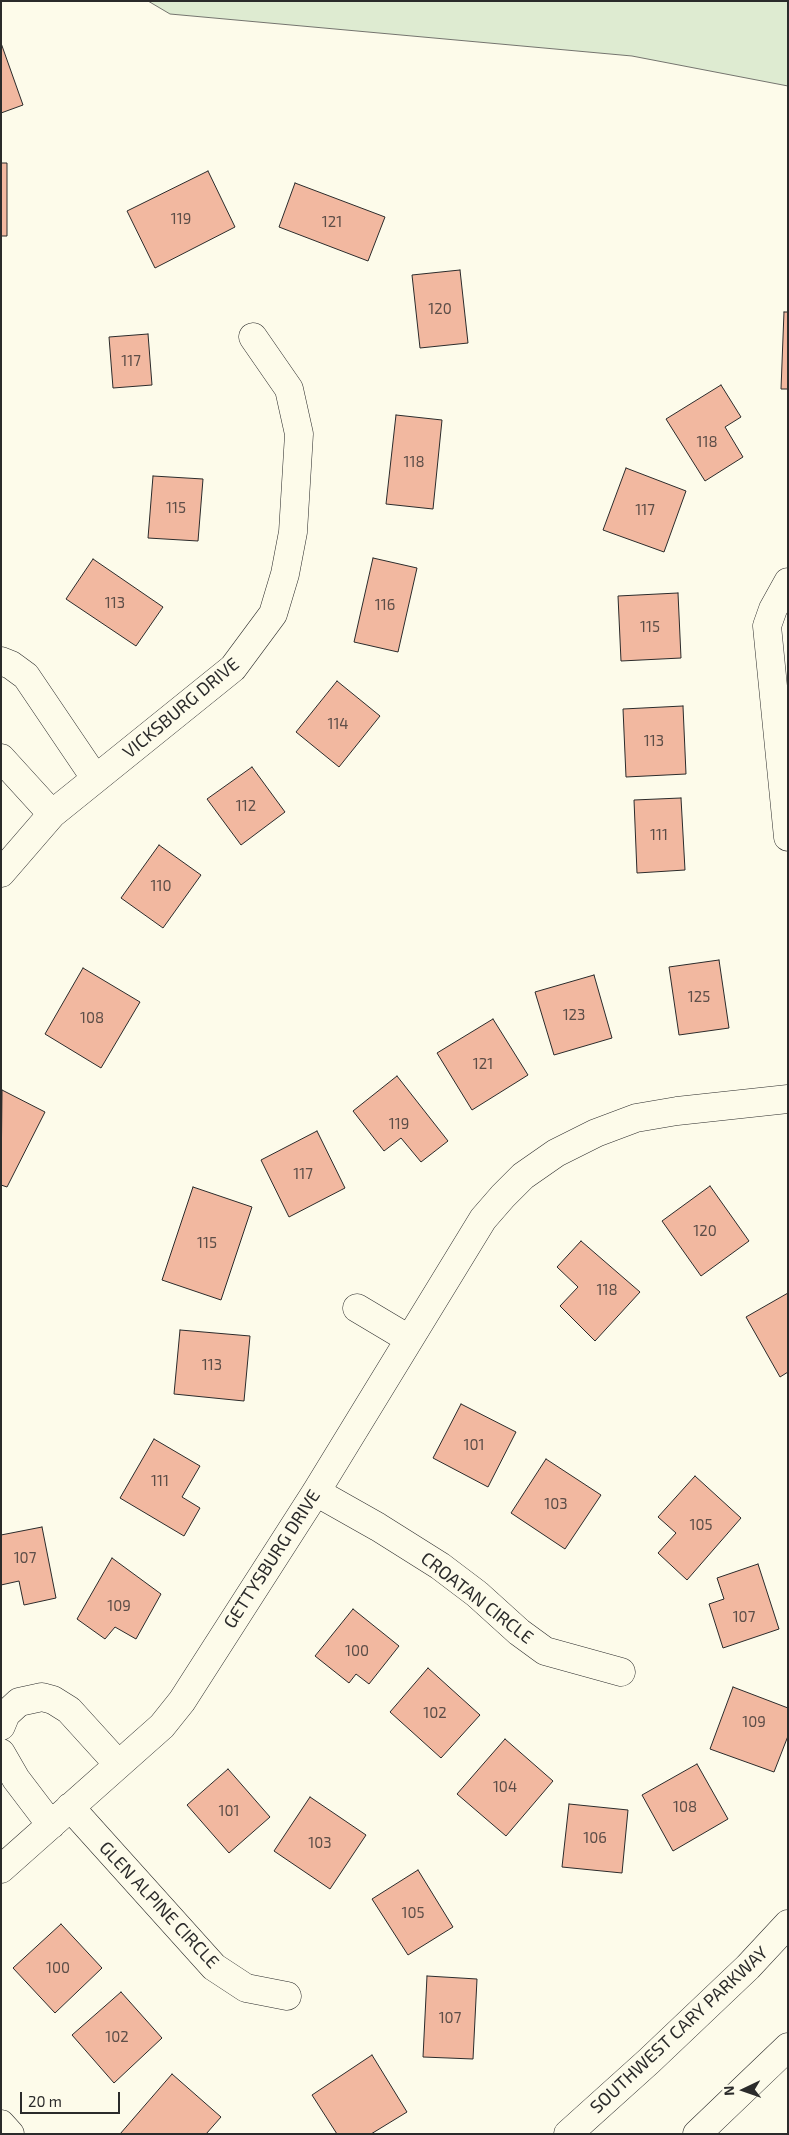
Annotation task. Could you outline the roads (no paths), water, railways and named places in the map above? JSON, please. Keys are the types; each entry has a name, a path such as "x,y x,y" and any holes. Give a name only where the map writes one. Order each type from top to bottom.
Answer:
{"street":[{"name":"VICKSBURG DRIVE","path":"1,872 52,814 233,668 273,614 285,574 293,532 299,434 289,389 253,337"},
{"path":"788,582 773,609 767,626 788,837"},
{"path":"1,661 11,665 26,676 95,778"},
{"path":"1,758 52,814"},
{"name":"GETTYSBURG DRIVE","path":"1,1869 162,1726 182,1701 316,1492 483,1219 523,1176 556,1153 596,1133 636,1118 677,1111 788,1099"},
{"path":"357,1308 409,1339"},
{"name":"CROATAN CIRCLE","path":"316,1492 378,1527 440,1566 477,1594 518,1632 545,1651 621,1672"},
{"path":"1,1726 6,1714 19,1702 42,1697 53,1700 69,1710 118,1764"},
{"path":"1,1754 16,1780 60,1816"},
{"name":"GLEN ALPINE CIRCLE","path":"60,1816 214,1967 246,1988 287,1996"},
{"name":"SOUTHWEST CARY PARKWAY","path":"568,2134 649,2061 748,1967 788,1924"},
{"path":"697,2134 788,2047"},
{"path":"1,2124 10,2134"}]}
